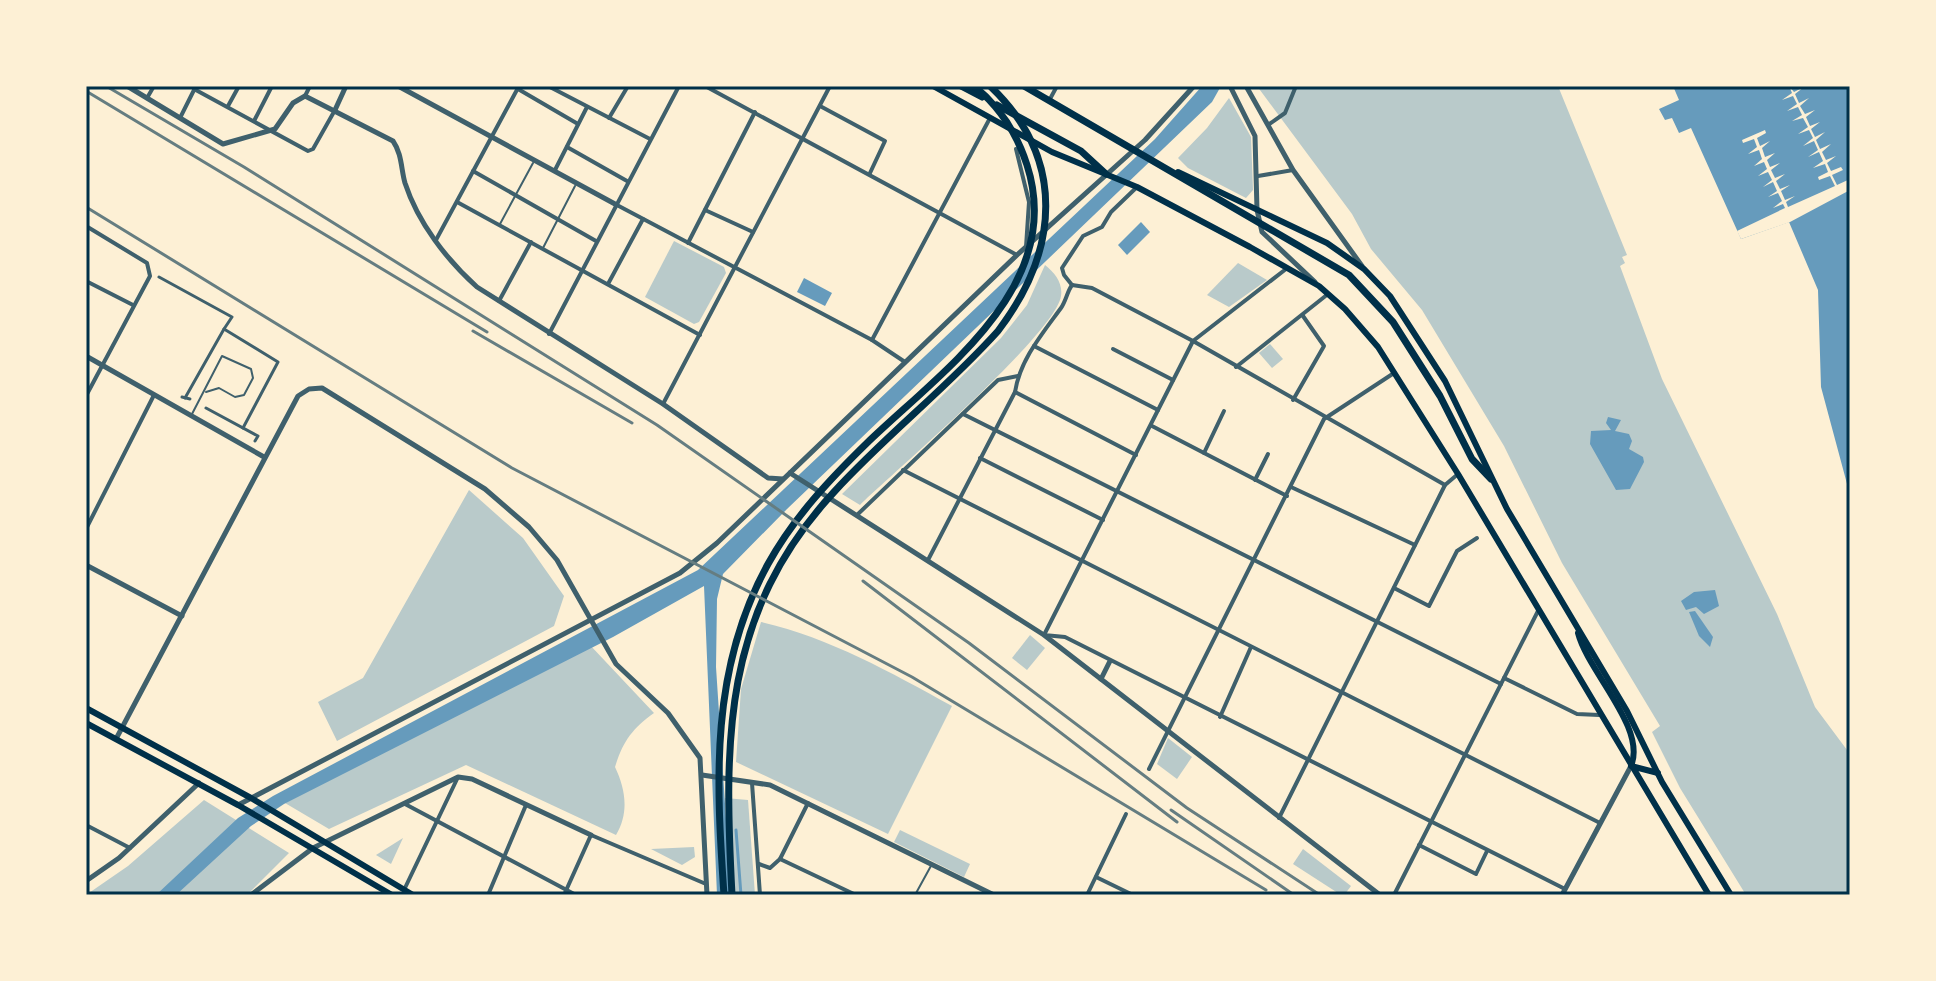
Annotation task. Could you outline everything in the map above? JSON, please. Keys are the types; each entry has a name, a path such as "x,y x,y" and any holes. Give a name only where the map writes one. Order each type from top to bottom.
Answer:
{"highway":[{"path":"961,86 1081,151 1106,174"},
{"path":"724,895 717,775 720,714 732,653 753,595 783,539 823,487 989,324 1012,292 1030,246 1034,202 1026,159 1006,121 974,86"},
{"path":"732,895 727,783 730,716 742,658 772,582 793,543 832,493 998,331 1019,303 1040,259 1047,224 1041,167 1021,123 990,86"},
{"path":"1022,86 1327,260 1366,290 1393,322 1440,396 1472,459 1491,479"}],"main road":[{"path":"933,86 1052,152 1137,187 1288,267 1329,294 1368,335 1458,474 1709,895"},
{"path":"1022,86 1135,149 1327,243 1364,269 1390,296 1445,381 1491,479 1731,895"},
{"path":"1576,624 1589,661 1621,714 1636,747 1631,766"},
{"path":"86,708 279,814 413,895"},
{"path":"86,723 250,811 392,895"},
{"path":"1631,766 1658,773"}],"street":[{"path":"127,86 223,144 280,126 293,103 305,96 310,86"},
{"path":"147,98 154,86"},
{"path":"228,106 239,86"},
{"path":"254,121 272,86"},
{"path":"180,118 195,87 308,151 313,149 346,86"},
{"path":"398,86 872,340 905,362"},
{"path":"548,86 650,139"},
{"path":"609,118 628,86"},
{"path":"549,334 679,86"},
{"path":"705,86 941,211 1017,255"},
{"path":"663,404 830,86"},
{"path":"1049,102 1057,86"},
{"path":"238,805 589,617 680,573 717,543 1017,255 1135,149 1194,86"},
{"path":"1230,86 1255,136 1257,210 1262,232 1319,286"},
{"path":"1246,86 1293,170 1339,230 1364,269"},
{"path":"1268,125 1285,113 1296,86"},
{"path":"436,240 519,88 579,124"},
{"path":"305,96 393,141 406,184 436,240 459,271 549,334 663,404 768,478 784,479"},
{"path":"820,106 885,141 870,173"},
{"path":"555,170 587,107"},
{"path":"688,243 755,112"},
{"path":"872,340 990,118"},
{"path":"567,147 627,181"},
{"path":"1016,149 1029,202 1026,247"},
{"path":"1258,176 1293,170"},
{"path":"473,171 596,241"},
{"path":"1137,187 1111,212 1102,227 1083,236 1064,263 1064,275 1072,285 1092,288 1193,341 1324,419 1445,485"},
{"path":"457,202 700,335"},
{"path":"705,210 753,232"},
{"path":"608,284 643,219"},
{"path":"86,226 147,263 150,276 86,396"},
{"path":"499,301 531,242"},
{"path":"1044,635 1193,341 1288,267"},
{"path":"159,277 232,317 186,398"},
{"path":"86,281 133,305"},
{"path":"928,560 1015,392 1018,376 1034,346 1063,305 1072,285"},
{"path":"1236,367 1329,294"},
{"path":"1293,400 1324,346 1303,316"},
{"path":"224,329 278,362 243,428"},
{"path":"1034,346 1158,410"},
{"path":"1113,349 1173,380"},
{"path":"86,356 264,457"},
{"path":"1149,769 1324,419 1394,373"},
{"path":"858,514 998,380 1018,376"},
{"path":"116,739 298,396 309,389 322,388 485,489 529,527 557,560 594,627 627,677 668,713 697,751 704,775 707,895"},
{"path":"1015,392 1136,455"},
{"path":"86,529 154,395"},
{"path":"206,408 258,436 255,441"},
{"path":"1204,453 1224,411"},
{"path":"963,414 1501,684"},
{"path":"1152,426 1287,496"},
{"path":"1255,480 1268,454"},
{"path":"980,458 1103,520"},
{"path":"903,470 1600,823"},
{"path":"790,473 1044,635 1380,895"},
{"path":"1279,818 1445,485 1458,474"},
{"path":"1291,487 1415,545"},
{"path":"1394,588 1429,606 1457,551 1477,538"},
{"path":"86,565 182,616"},
{"path":"1394,895 1539,609"},
{"path":"1044,635 1065,637 1563,892 1631,766"},
{"path":"1220,717 1251,647"},
{"path":"1101,679 1110,661"},
{"path":"1504,678 1577,714 1599,715"},
{"path":"704,775 752,781 809,801 994,895"},
{"path":"251,895 313,848 458,777 706,884"},
{"path":"404,890 458,777"},
{"path":"752,781 760,895"},
{"path":"86,881 130,848 199,783"},
{"path":"758,864 770,868 780,859 809,801"},
{"path":"403,803 565,893 576,895"},
{"path":"488,895 527,805"},
{"path":"1087,895 1126,814"},
{"path":"86,825 130,848"},
{"path":"565,893 591,835"},
{"path":"1419,845 1476,874 1487,851"},
{"path":"780,859 853,894"},
{"path":"1096,877 1133,895"}],"lane":[{"path":"500,225 535,159"},
{"path":"543,249 577,183"},
{"path":"191,415 206,392 222,356 251,369 253,378 244,395 235,397 219,388 206,392"},
{"path":"915,895 932,864"}],"shaded area":[{"path":"1257,86 1558,86 1627,255 1622,257 1625,263 1620,266 1662,379 1777,614 1815,707 1850,754 1850,895 1746,895 1680,788 1652,732 1660,726 1562,563 1504,446 1422,310 1371,249 1352,214"},
{"path":"1229,98 1251,137 1253,190 1246,198 1188,168 1178,158 1207,128"},
{"path":"674,241 724,267 726,273 699,322 694,324 645,297"},
{"path":"1238,263 1267,280 1229,307 1207,295"},
{"path":"1045,265 1058,279 1061,296 1032,340 971,402 860,505 842,494 1001,338 1027,305"},
{"path":"1270,344 1283,359 1272,368 1259,353"},
{"path":"469,490 523,538 564,596 554,626 337,741 318,702 363,678"},
{"path":"761,622 835,647 952,706 888,834 736,762 741,689"},
{"path":"1030,635 1045,648 1027,670 1012,658"},
{"path":"589,644 654,713 629,736 615,767 622,784 624,801 623,818 616,835 466,765 329,829 285,803"},
{"path":"1168,738 1192,757 1177,779 1157,764"},
{"path":"725,798 748,800 755,895 732,895"},
{"path":"204,800 289,853 247,895 86,895 128,866"},
{"path":"900,830 970,864 964,877 894,842"},
{"path":"403,838 391,864 376,855"},
{"path":"694,847 695,857 682,865 651,849"},
{"path":"1303,849 1351,886 1345,894 1341,895 1293,864"}],"water":[{"path":"1202,86 1221,86 1212,102 723,574 717,599 716,667 731,895 717,895 704,586 613,637 284,804 251,826 176,895 156,895 238,818 273,796 698,570 1155,139"},
{"path":"1673,86 1850,86 1850,495 1821,387 1818,290 1789,222 1741,239 1691,128 1679,133 1672,118 1665,120 1659,109 1679,100"},
{"path":"1141,222 1150,232 1127,255 1118,245"},
{"path":"804,278 832,293 825,306 797,292"},
{"path":"1608,417 1621,420 1615,431 1629,434 1632,441 1629,449 1643,457 1644,462 1630,489 1616,490 1590,444 1591,431 1611,430 1606,423"},
{"path":"1715,590 1719,606 1704,614 1696,607 1686,610 1681,601 1694,592"},
{"path":"1695,611 1713,637 1710,647 1699,636 1689,612"}],"pier":[{"path":"1789,86 1794,92 1804,87 1795,94 1799,103 1809,98 1800,106 1805,114 1815,110 1806,117 1810,126 1820,122 1811,129 1815,137 1825,132 1816,140 1820,149 1831,144 1822,152 1826,160 1836,156 1827,163 1831,171 1841,167 1843,170 1832,175 1837,185 1850,179 1850,190 1790,222 1741,239 1737,231 1785,208 1783,204 1773,208 1782,201 1778,193 1768,197 1777,191 1773,182 1763,187 1772,180 1768,172 1758,176 1767,169 1764,162 1754,166 1762,159 1759,150 1748,154 1757,147 1754,139 1743,143 1742,140 1765,130 1766,133 1757,138 1760,146 1770,141 1762,148 1765,157 1775,153 1767,160 1770,167 1780,163 1771,170 1775,178 1785,174 1776,181 1780,189 1790,185 1781,191 1785,200 1795,196 1786,202 1788,207 1835,186 1830,176 1819,180 1818,177 1828,172 1825,164 1813,168 1823,161 1819,152 1808,157 1818,150 1814,141 1803,146 1813,138 1809,130 1798,134 1808,127 1803,118 1792,121 1802,115 1798,107 1787,111 1797,104 1793,96 1782,100 1792,93"}],"waterway":[{"path":"736,830 741,895"}],"railway":[{"path":"106,86 244,167 657,425 969,643 1187,808 1320,895"},
{"path":"86,91 487,332"},
{"path":"86,207 512,468 912,677 1266,890"},
{"path":"473,331 632,423"},
{"path":"863,581 1177,822"},
{"path":"1171,810 1294,895"}]}
